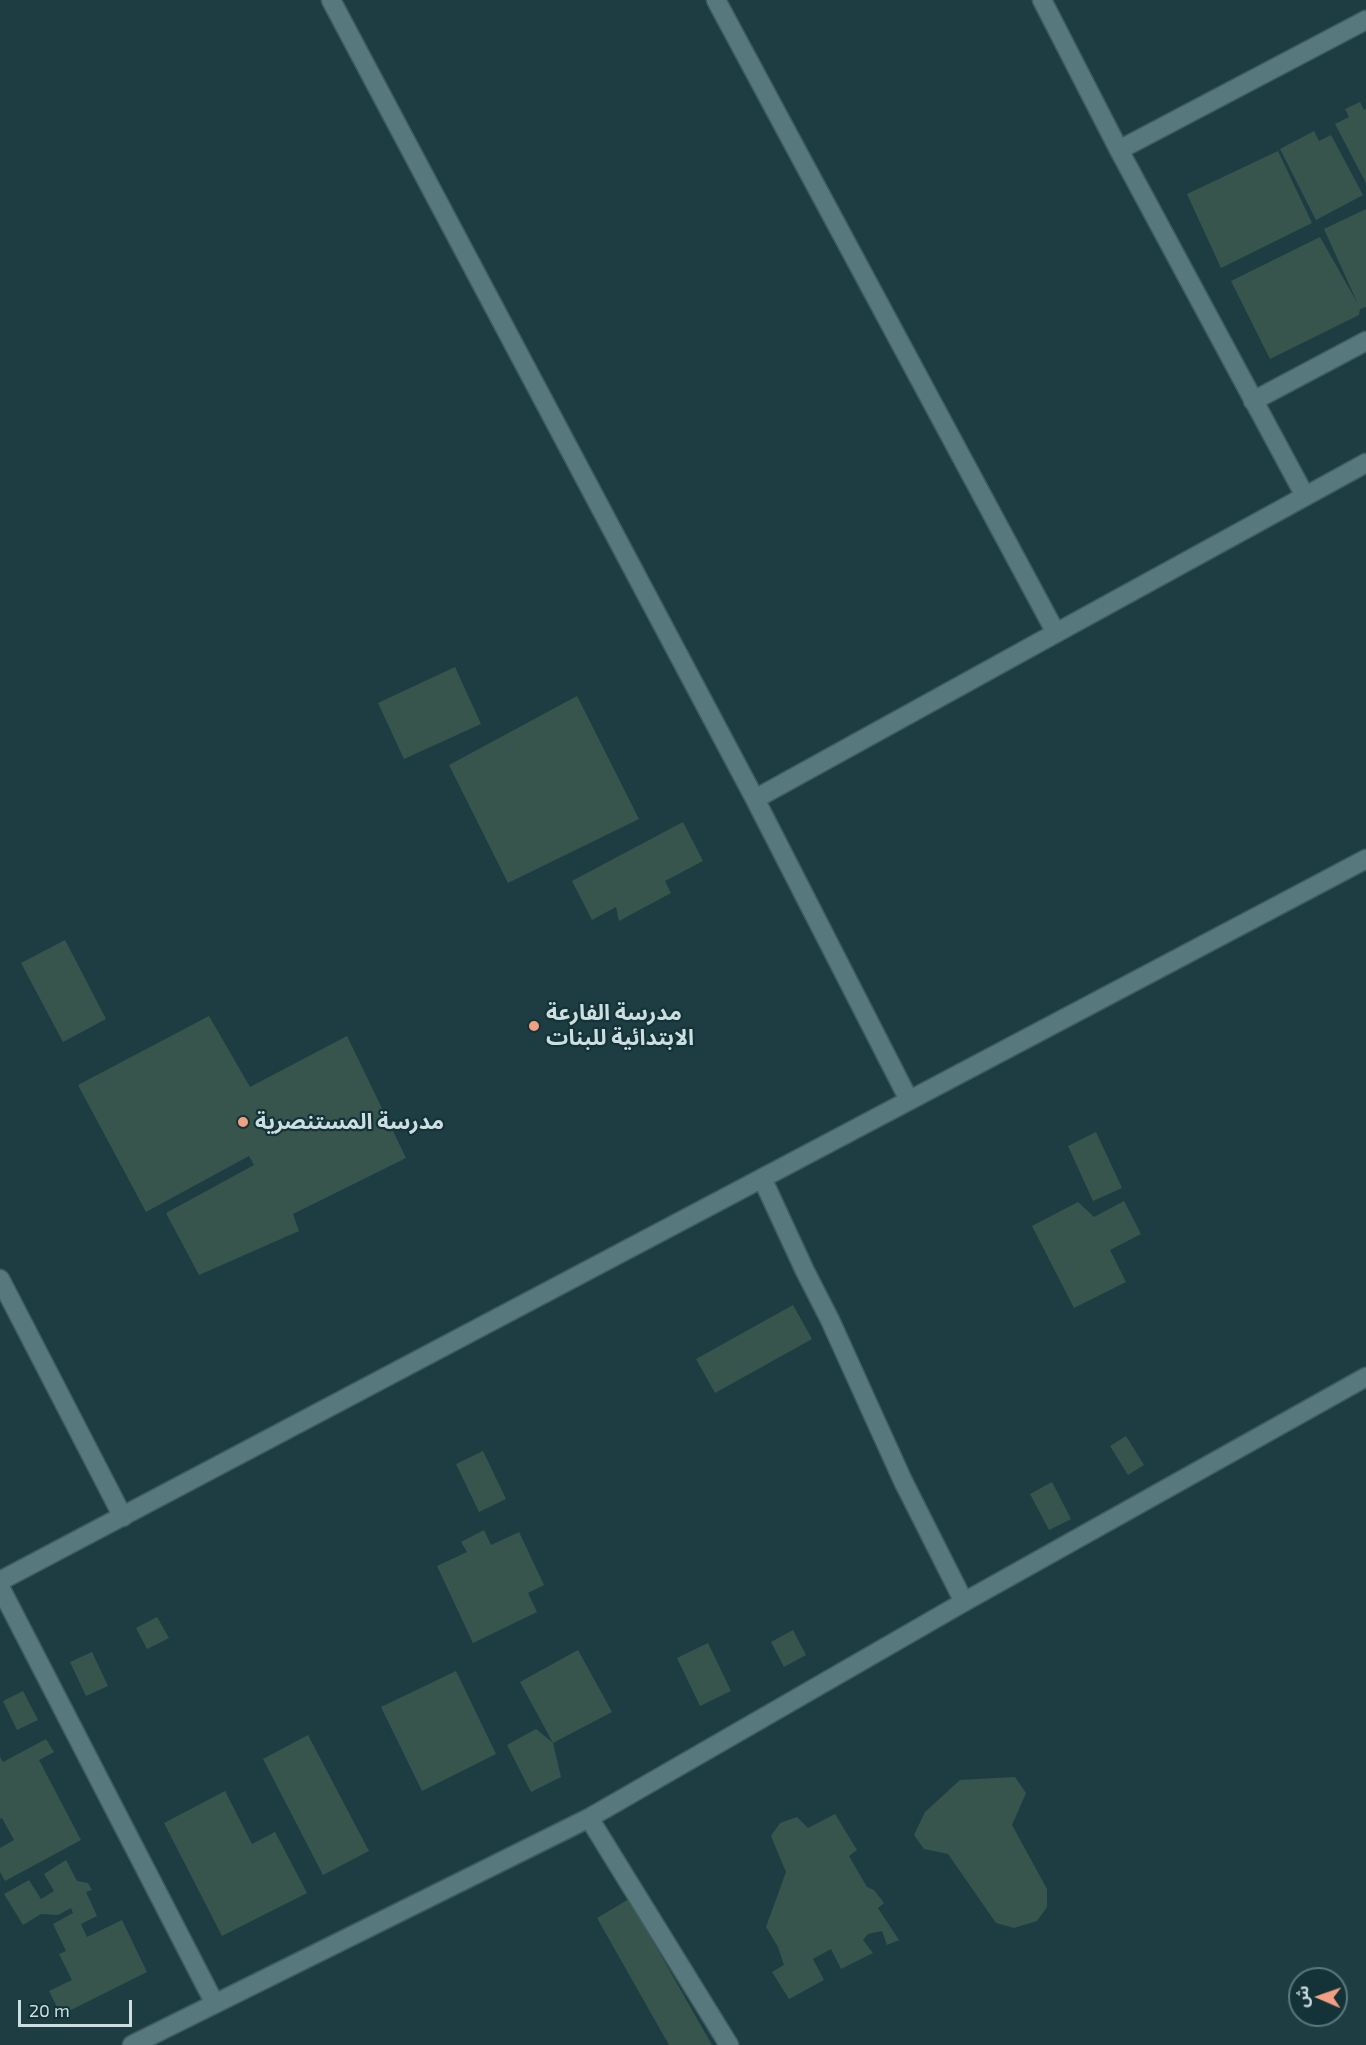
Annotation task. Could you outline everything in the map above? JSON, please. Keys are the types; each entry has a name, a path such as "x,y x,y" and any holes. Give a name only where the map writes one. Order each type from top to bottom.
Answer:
{"street":[{"path":"331,0 756,799 909,1100"},
{"path":"716,0 1056,633"},
{"path":"1042,0 1119,150 1305,496"},
{"path":"1119,150 1366,20"},
{"path":"1253,401 1366,341"},
{"path":"756,799 1366,463"},
{"path":"0,1581 1366,859"},
{"path":"762,1178 903,1481 964,1602"},
{"path":"0,1279 123,1517"},
{"path":"132,2045 589,1818 964,1602 1366,1377"},
{"path":"0,1587 215,2004"},
{"path":"589,1818 729,2045"}],"building":[{"path":"1360,102 1364,110 1366,109 1366,183 1335,124 1349,117 1345,109"},
{"path":"1314,131 1319,141 1331,135 1363,195 1316,220 1280,149"},
{"path":"1278,151 1312,223 1221,268 1187,194"},
{"path":"1366,209 1366,307 1360,309 1359,315 1270,359 1231,281 1320,237 1358,304 1324,229"},
{"path":"455,667 481,724 404,759 378,703"},
{"path":"577,696 639,819 508,883 449,765"},
{"path":"683,822 703,861 665,881 671,893 619,921 616,907 592,920 572,881"},
{"path":"65,940 106,1019 63,1042 21,963"},
{"name":"مدرسة المستنصرية","path":"209,1016 250,1087 347,1036 406,1158 293,1214 299,1231 199,1275 166,1213 254,1165 249,1156 146,1212 78,1085"},
{"path":"1096,1132 1122,1188 1093,1201 1068,1146"},
{"path":"1124,1201 1141,1234 1110,1250 1126,1282 1074,1308 1032,1226 1078,1202 1094,1217"},
{"path":"793,1305 812,1339 715,1393 696,1359"},
{"path":"1126,1436 1144,1465 1128,1475 1110,1446"},
{"path":"483,1451 506,1499 479,1512 456,1464"},
{"path":"1052,1482 1071,1519 1049,1530 1030,1494"},
{"path":"484,1530 491,1545 519,1532 544,1585 528,1593 537,1612 473,1643 437,1566 467,1552 461,1542"},
{"path":"157,1617 169,1638 147,1649 136,1628"},
{"path":"793,1630 806,1655 784,1667 771,1642"},
{"path":"708,1643 731,1691 700,1706 677,1658"},
{"path":"578,1650 612,1712 553,1743 520,1682"},
{"path":"92,1652 108,1686 86,1696 70,1662"},
{"path":"456,1671 496,1754 422,1791 381,1707"},
{"path":"23,1691 38,1720 17,1730 3,1701"},
{"path":"536,1729 553,1743 561,1777 531,1792 507,1745"},
{"path":"308,1735 369,1851 323,1875 263,1759"},
{"path":"46,1739 54,1752 39,1760 81,1840 5,1881 0,1872 0,1848 14,1840 2,1818 0,1819 0,1757 3,1762"},
{"path":"1015,1777 1026,1793 1012,1825 1047,1889 1047,1907 1037,1921 1014,1928 996,1923 948,1854 924,1849 914,1835 925,1812 960,1780"},
{"path":"225,1791 252,1844 275,1832 307,1893 222,1936 164,1823"},
{"path":"835,1814 857,1850 849,1856 867,1887 874,1890 884,1903 878,1908 899,1940 887,1945 882,1931 868,1934 863,1940 873,1953 841,1969 831,1949 813,1959 824,1980 789,1999 772,1972 784,1965 778,1947 766,1927 786,1872 771,1836 780,1823 797,1817 808,1828"},
{"path":"66,1860 77,1881 88,1883 92,1890 86,1892 97,1916 81,1924 87,1937 122,1920 147,1972 61,2015 49,1991 72,1980 59,1954 66,1951 53,1924 73,1913 71,1908 58,1915 41,1914 23,1925 4,1894 29,1880 41,1899 54,1891 44,1874"},
{"path":"629,1899 712,2045 669,2045 597,1918"}],"place":[{"name":"مدرسة الفارعة الابتدائية للبنات","path":"534,1026"},
{"name":"مدرسة المستنصرية","path":"243,1122"}]}
